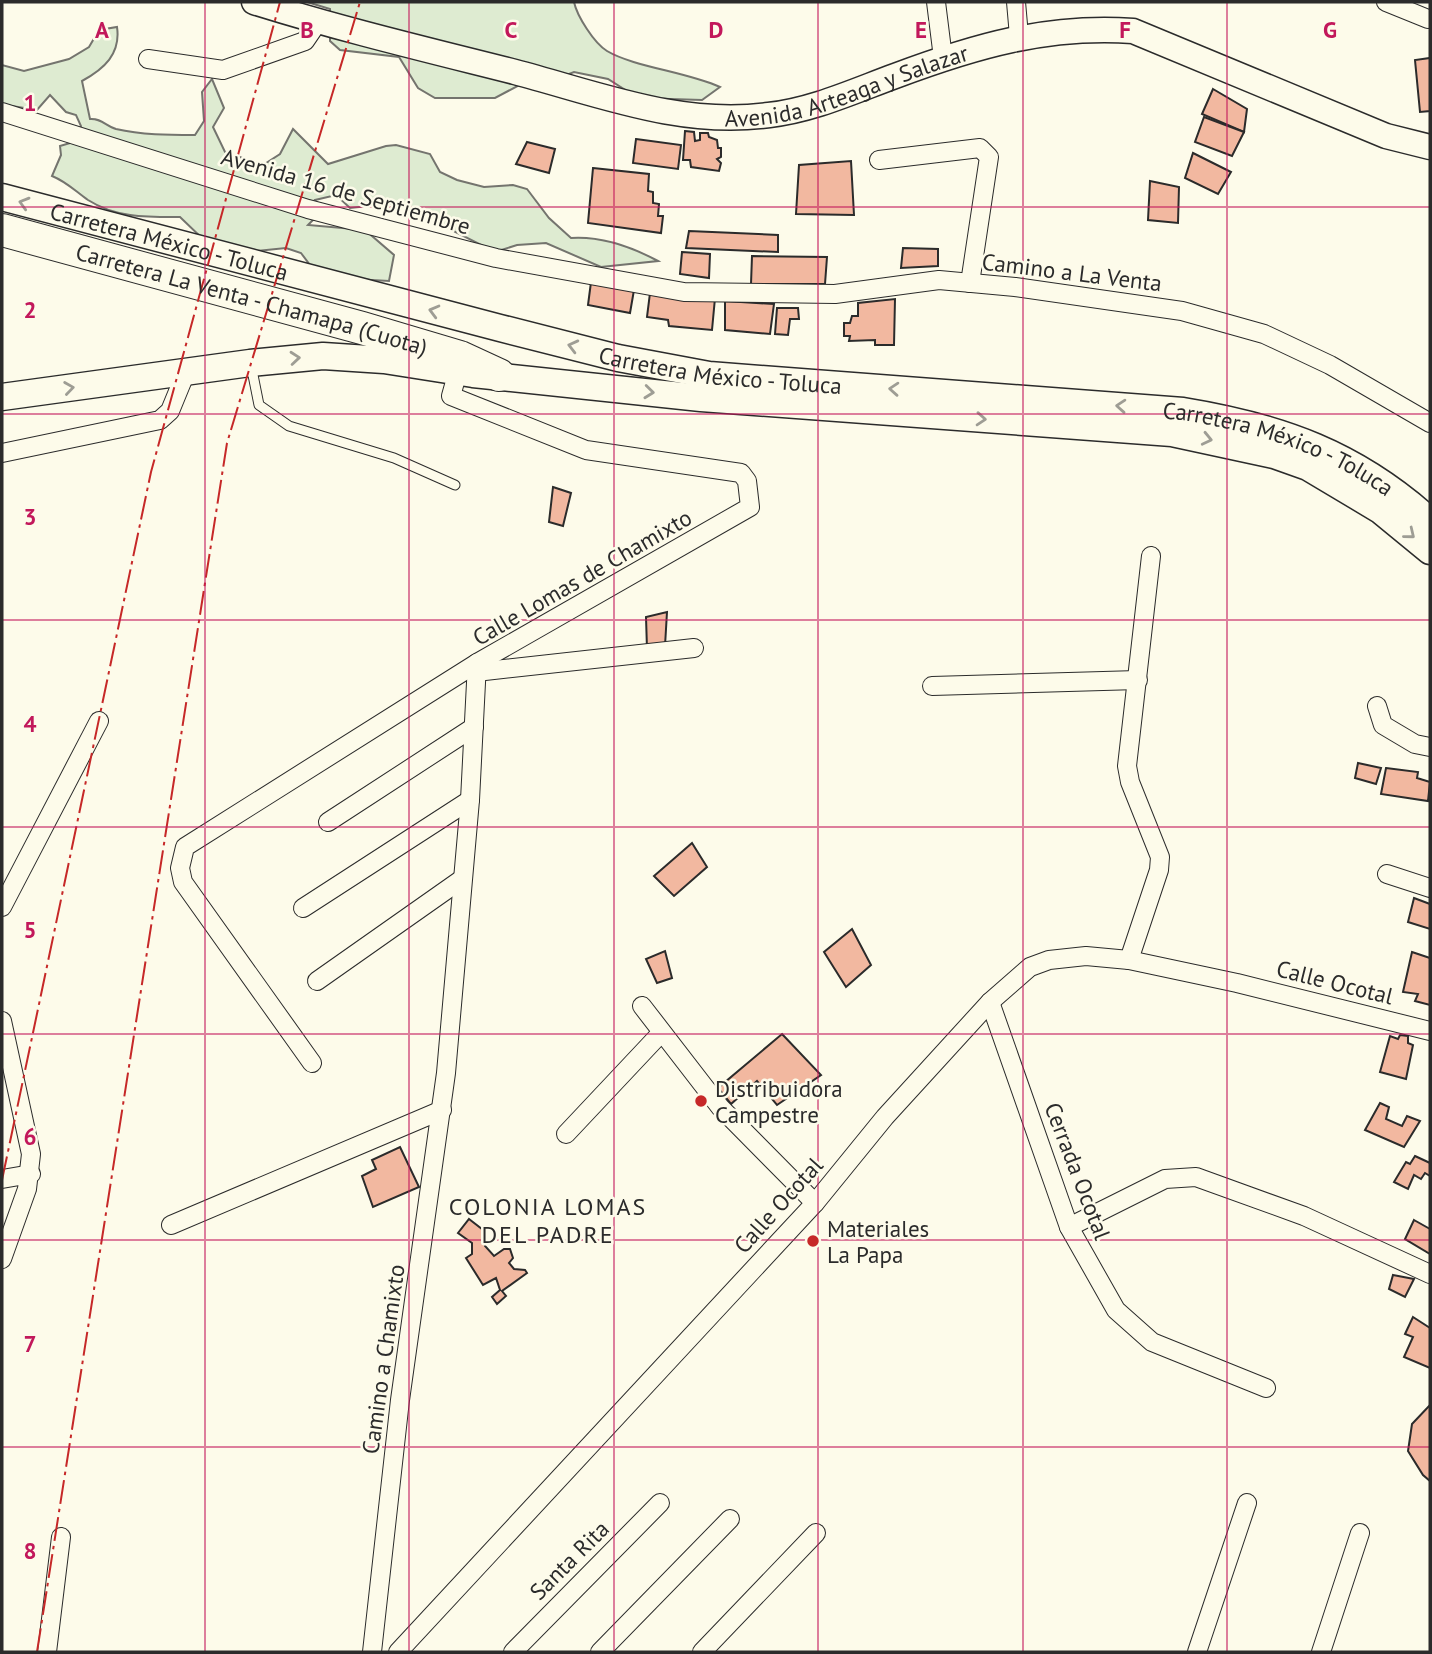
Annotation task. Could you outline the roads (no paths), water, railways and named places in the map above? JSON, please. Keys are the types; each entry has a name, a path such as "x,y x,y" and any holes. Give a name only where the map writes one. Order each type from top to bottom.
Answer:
{"highway":[{"name":"Carretera La Venta - Chamapa (Cuota)","path":"2,230 374,331 460,357 499,375"}],"main road":[{"name":"Carretera México - Toluca","path":"2,197 618,358 709,376 1183,411 1234,419 1292,436 1365,470 1404,497 1430,521"},
{"name":"Carretera México - Toluca","path":"2,397 250,363 323,356 384,360 458,371 778,405 1172,433 1274,455 1308,467 1380,510 1430,551"}],"street":[{"name":"Avenida Arteaga y Salazar","path":"254,2 318,22 519,73 641,108 679,115 767,116 795,111 943,58 1019,36 1098,29 1133,31 1386,136 1430,146"},
{"path":"936,2 943,58"},
{"path":"1016,2 1019,36"},
{"path":"1386,2 1428,19"},
{"path":"148,59 223,70 305,41 318,22"},
{"name":"Avenida 16 de Septiembre","path":"2,112 362,223 496,258 684,292"},
{"path":"879,160 980,148 989,157 970,283"},
{"name":"Camino a La Venta","path":"684,292 835,294 910,283 970,283 1182,311 1264,334 1331,365 1430,423"},
{"name":"Calle Lomas de Chamixto","path":"446,1073 470,800 477,668 750,507 747,481 741,473 586,450 451,396 458,371"},
{"path":"2,453 160,420 170,411 186,372"},
{"path":"1129,960 1159,870 1160,857 1130,782 1127,766 1151,556"},
{"path":"312,1063 183,882 180,868 185,847 477,668 694,648"},
{"path":"932,686 1138,680"},
{"path":"1377,706 1383,725 1415,744 1430,747"},
{"path":"2,907 99,721"},
{"path":"328,822 474,727"},
{"path":"303,908 470,800"},
{"path":"1387,874 1430,888"},
{"path":"317,981 462,879"},
{"name":"Calle Ocotal","path":"398,1652 815,1203 885,1116 990,1002 1030,967 1049,960 1086,956 1129,960 1237,983 1430,1031"},
{"name":"Cerrada Ocotal","path":"990,1002 1069,1227 1116,1310 1136,1331 1152,1342 1266,1388"},
{"path":"642,1006 720,1107 815,1203"},
{"path":"2,1021 29,1136 31,1174 2,1259"},
{"path":"566,1134 661,1033"},
{"name":"Camino a Chamixto","path":"372,1652 400,1400 446,1073"},
{"path":"171,1225 442,1110"},
{"path":"2,1179 31,1174"},
{"path":"1069,1227 1165,1179 1196,1177 1304,1216 1430,1273"},
{"name":"Santa Rita","path":"513,1652 660,1503"},
{"path":"1196,1652 1247,1503"},
{"path":"600,1652 730,1519"},
{"path":"702,1652 816,1533"},
{"path":"1321,1652 1360,1533"},
{"path":"47,1652 61,1537"}],"lane":[{"path":"250,363 260,405 289,426 394,458 455,485"}],"place":[{"name":"Distribuidora Campestre","path":"701,1101"},
{"name":"Materiales La Papa","path":"813,1241"}],"district":[{"name":"COLONIA LOMAS DEL PADRE","path":"548,1220"}]}
